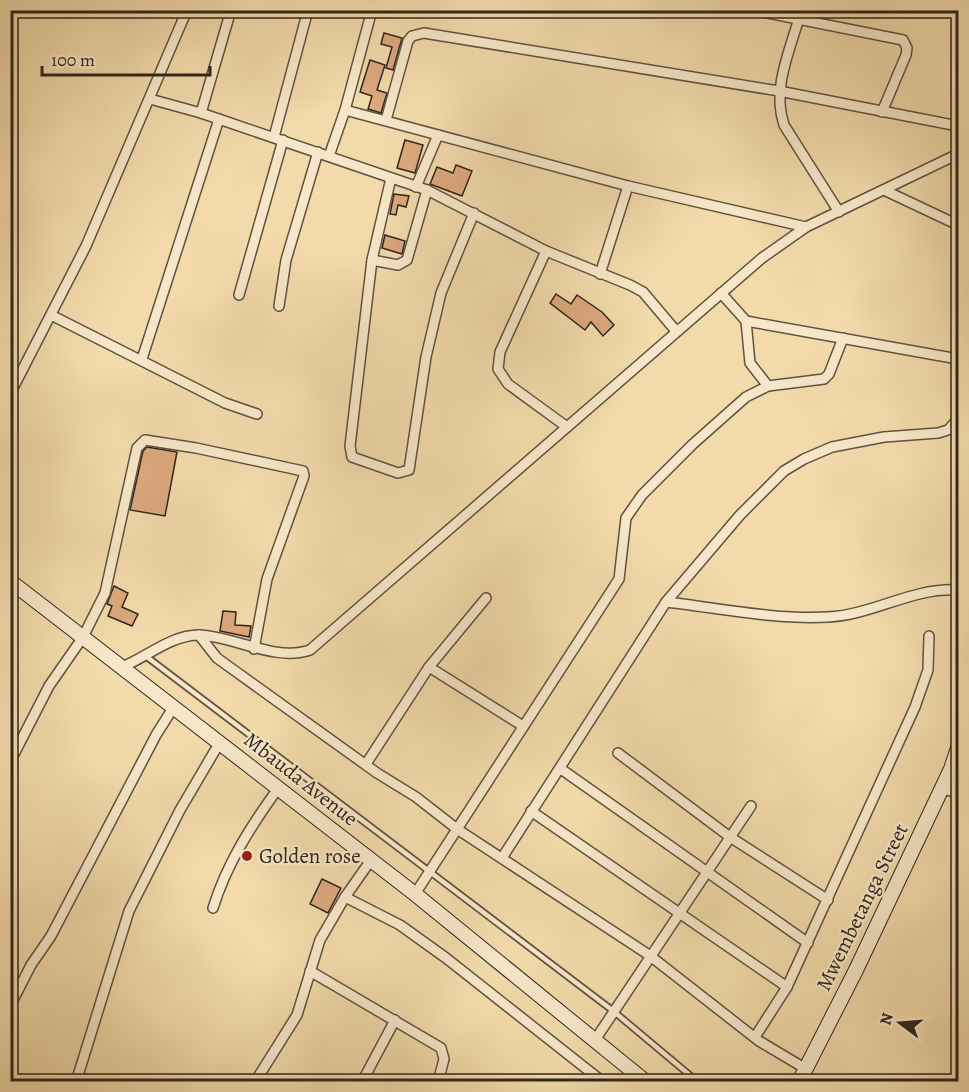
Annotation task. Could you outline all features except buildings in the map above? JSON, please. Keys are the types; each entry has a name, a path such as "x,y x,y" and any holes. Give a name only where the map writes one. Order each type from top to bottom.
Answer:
{"street":[{"path":"10,394 86,246 187,10"},
{"path":"201,113 231,10"},
{"path":"239,295 308,10"},
{"path":"329,156 345,110 372,10"},
{"path":"752,10 903,40 907,48 906,55 882,112"},
{"path":"799,18 778,91 780,111 784,125 839,212"},
{"path":"386,120 408,41 412,36 424,33 778,91 958,126"},
{"path":"150,99 201,113 427,190 546,251 643,292 676,331"},
{"path":"345,110 628,186 806,227"},
{"path":"142,359 219,119"},
{"path":"416,187 438,135"},
{"path":"279,306 286,260 318,152"},
{"path":"122,667 147,657 174,640 198,635 254,649 300,653 320,643 762,258 806,227 886,191 958,154"},
{"path":"391,178 372,260 350,454 403,472 409,470 426,357 441,293 474,213"},
{"path":"600,274 628,186"},
{"path":"372,260 398,265 407,260 427,190"},
{"path":"886,191 958,225"},
{"path":"546,251 500,352 498,369 508,384 567,427"},
{"path":"721,293 746,321 750,363 768,386"},
{"path":"51,315 142,359 225,403 257,414"},
{"path":"746,321 958,359"},
{"path":"415,894 619,579 626,518 642,495 746,397 768,386 824,379 829,374 843,338"},
{"path":"502,858 531,811 561,770 666,602 740,515 784,471 804,459 855,442 939,433 948,430 958,419"},
{"path":"10,762 15,738 83,638 105,593 138,448 145,440 238,456 303,471 304,477 267,579 254,649"},
{"name":"Mbauda Avenue","path":"10,581 173,708 220,741 415,894 646,1082"},
{"path":"666,602 772,615 828,617 854,613 907,596 947,589 958,590"},
{"path":"366,764 429,667 486,598"},
{"path":"198,635 217,658 416,797 457,829 649,955 755,1037 803,1078"},
{"path":"755,1037 787,987 915,707 928,670 930,636"},
{"path":"429,667 523,726"},
{"path":"10,1006 31,965 51,936 173,708"},
{"path":"76,1082 129,911 180,810 220,741"},
{"name":"Mwembetanga Street","path":"803,1078 942,789 958,748"},
{"path":"618,753 730,837 828,900"},
{"path":"561,770 708,870 808,943"},
{"path":"213,908 223,878 245,835 279,788"},
{"path":"942,789 958,793"},
{"path":"595,1040 612,1010 751,806"},
{"path":"531,811 787,987"},
{"path":"255,1082 291,1026 301,1004 320,940 345,897 371,860"},
{"path":"345,897 400,925 603,1082"},
{"path":"310,971 441,1048 444,1059 438,1082"},
{"path":"362,1082 395,1020"}],"lane":[{"path":"147,657 612,1010 698,1082"}],"place":[{"name":"Golden rose","path":"247,856"}]}
